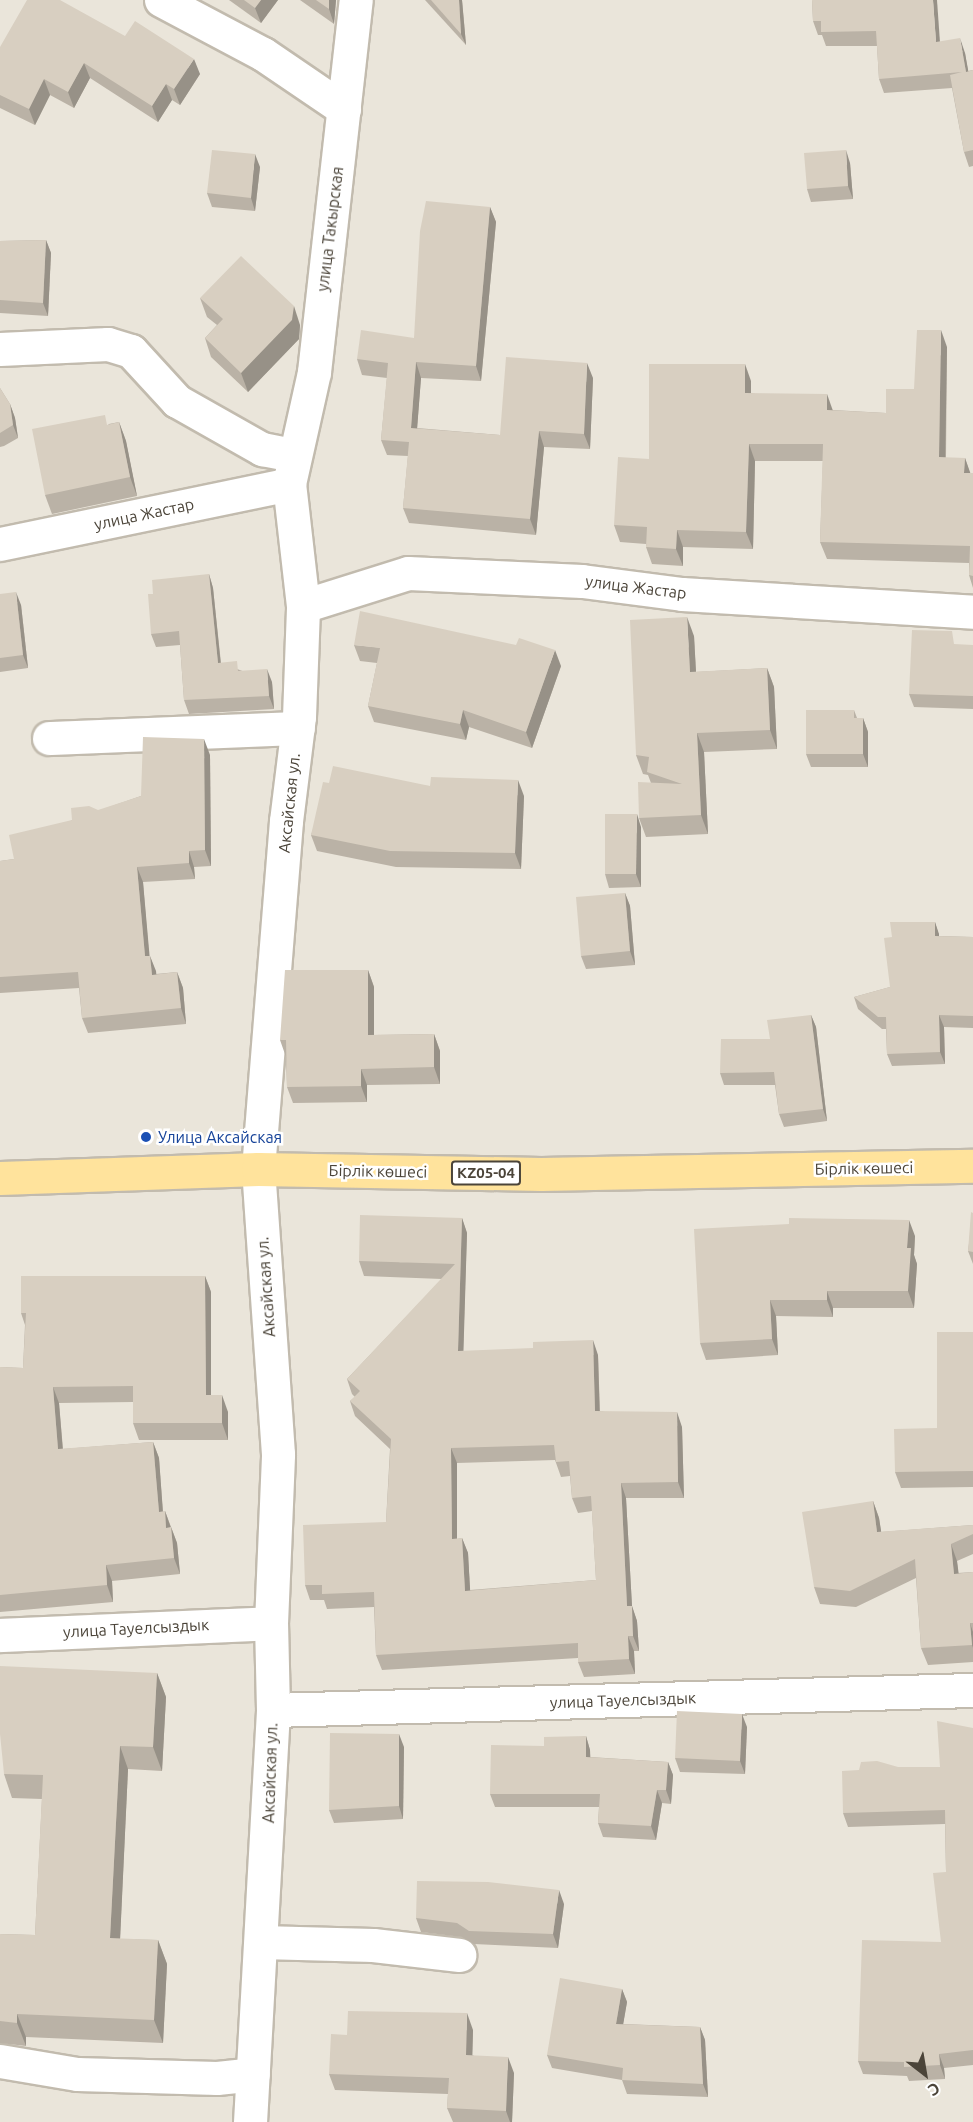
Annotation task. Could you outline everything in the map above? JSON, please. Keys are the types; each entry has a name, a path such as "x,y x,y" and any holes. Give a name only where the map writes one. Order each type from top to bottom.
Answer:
{"main road":[{"name":"Бірлік көшесі","path":"0,1178 258,1169 541,1174 973,1166"}],"street":[{"path":"161,0 263,54 344,109"},
{"name":"улица Такырская","path":"291,470 314,372 356,0"},
{"path":"0,349 108,344 131,351 177,401 262,449 291,470"},
{"name":"улица Жастар","path":"0,544 291,470"},
{"name":"Аксайская ул.","path":"250,2122 273,1710 271,1623 278,1454 258,1169 286,821 298,728 303,606 291,470"},
{"name":"улица Жастар","path":"303,606 408,573 582,581 682,594 973,612"},
{"path":"49,738 298,728"},
{"name":"улица Тауелсыздык","path":"0,1635 271,1623"},
{"name":"улица Тауелсыздык","path":"273,1710 973,1690"},
{"path":"261,1942 374,1946 459,1955"},
{"path":"0,2061 77,2074 217,2078 253,2074"}],"shaded area":[{"path":"0,0 973,0 973,2122 0,2122"}],"building":[{"path":"27,0 60,0 125,36 135,21 194,59 174,89 166,84 152,106 84,63 68,92 44,79 29,109 0,95 0,47"},
{"path":"244,0 261,0 255,8"},
{"path":"316,0 329,0 329,9"},
{"path":"431,0 459,0 461,34"},
{"path":"812,0 933,0 936,42 960,38 966,72 973,70 973,150 964,152 950,75 962,72 879,79 876,31 821,32 821,21 813,21"},
{"path":"212,150 255,154 251,198 207,193"},
{"path":"846,150 848,186 807,189 804,153"},
{"path":"426,201 490,207 476,366 416,362 411,428 500,435 506,357 587,363 584,434 539,431 530,519 403,508 409,442 381,440 388,363 357,359 361,330 414,338 420,231"},
{"path":"46,240 43,303 0,300 0,241"},
{"path":"241,256 294,306 292,320 241,373 205,338 223,319 200,298"},
{"path":"917,330 941,330 939,457 965,458 964,473 973,473 973,576 969,575 970,546 820,542 823,444 749,444 746,532 677,530 676,549 646,547 647,527 614,525 618,457 649,459 649,364 745,364 745,393 827,394 827,410 886,413 886,389 914,389"},
{"path":"0,388 10,404 13,425 0,433"},
{"path":"105,415 107,425 119,422 130,477 45,495 32,429"},
{"path":"209,574 218,663 237,661 238,671 267,669 269,696 184,700 179,631 151,634 148,594 153,594 152,580"},
{"path":"16,592 23,655 0,658 0,594"},
{"path":"360,611 516,645 519,638 555,650 526,732 463,710 460,724 368,706 380,648 354,645"},
{"path":"687,617 690,672 767,668 770,730 697,733 701,815 639,818 638,782 682,784 647,772 649,757 636,755 630,620"},
{"path":"912,630 952,631 954,644 973,645 973,696 909,694"},
{"path":"806,710 854,710 854,718 863,718 863,754 806,754"},
{"path":"143,737 204,739 205,850 189,851 189,863 137,867 145,956 150,956 152,975 177,972 181,1008 82,1018 78,972 0,977 0,861 14,859 9,835 72,820 71,808 89,806 98,810 141,796"},
{"path":"333,766 430,786 431,777 518,780 515,853 390,851 311,835 323,782 329,783"},
{"path":"605,814 637,814 636,874 605,874"},
{"path":"625,893 630,951 581,956 576,897"},
{"path":"890,922 935,922 935,936 973,937 973,1016 939,1015 940,1052 887,1054 886,1017 878,1017 854,997 890,987 884,938 892,937"},
{"path":"285,970 368,970 368,1035 434,1034 434,1067 361,1069 361,1086 287,1087 286,1040 280,1040"},
{"path":"811,1015 823,1109 779,1114 774,1072 720,1073 721,1039 770,1039 767,1020"},
{"path":"971,1212 973,1213 973,1252 968,1251"},
{"path":"360,1215 462,1218 458,1351 533,1348 533,1342 593,1340 595,1411 677,1412 678,1482 621,1483 627,1606 632,1606 633,1636 628,1636 629,1659 578,1662 578,1643 376,1655 374,1592 322,1594 322,1585 305,1585 303,1525 386,1522 391,1439 350,1401 360,1391 347,1379 455,1264 359,1261","holes":["554,1445 556,1462 569,1461 572,1498 591,1496 596,1580 465,1591 462,1538 452,1539 451,1448"]},
{"path":"789,1218 909,1220 907,1248 911,1248 908,1291 827,1291 827,1300 770,1300 772,1339 700,1343 694,1229 789,1224"},
{"path":"21,1276 205,1276 206,1395 222,1395 222,1423 133,1423 133,1386 53,1387 58,1449 153,1442 159,1512 165,1511 166,1528 171,1527 174,1558 106,1565 107,1585 0,1595 0,1367 23,1368 26,1313 21,1313"},
{"path":"937,1332 973,1332 973,1471 895,1472 894,1429 937,1428"},
{"path":"873,1501 877,1532 973,1525 973,1534 951,1544 954,1574 973,1572 973,1623 970,1623 972,1645 921,1648 915,1559 850,1591 814,1587 802,1512"},
{"path":"0,1666 157,1673 153,1747 120,1746 110,1938 158,1940 154,2020 17,2014 17,2023 0,2021 0,1934 35,1935 43,1775 4,1774 0,1734"},
{"path":"677,1711 742,1714 740,1761 675,1758"},
{"path":"937,1721 973,1728 973,2050 939,2054 940,2065 904,2067 904,2062 858,2061 862,1940 941,1942 933,1873 946,1872 945,1810 843,1813 842,1771 859,1770 861,1762 877,1761 898,1767 940,1767"},
{"path":"330,1733 399,1734 399,1806 329,1810"},
{"path":"586,1736 586,1757 668,1762 666,1790 657,1790 651,1826 598,1823 600,1794 490,1794 491,1745 544,1746 544,1737"},
{"path":"417,1881 488,1882 559,1890 553,1934 469,1931 457,1923 416,1918"},
{"path":"560,1978 622,1989 616,2024 700,2027 703,2084 622,2080 623,2068 547,2055"},
{"path":"348,2011 467,2013 466,2055 508,2057 506,2111 447,2108 449,2078 329,2074 331,2034 347,2035"}],"place":[{"name":"Улица Аксайская","path":"146,1137"}]}
